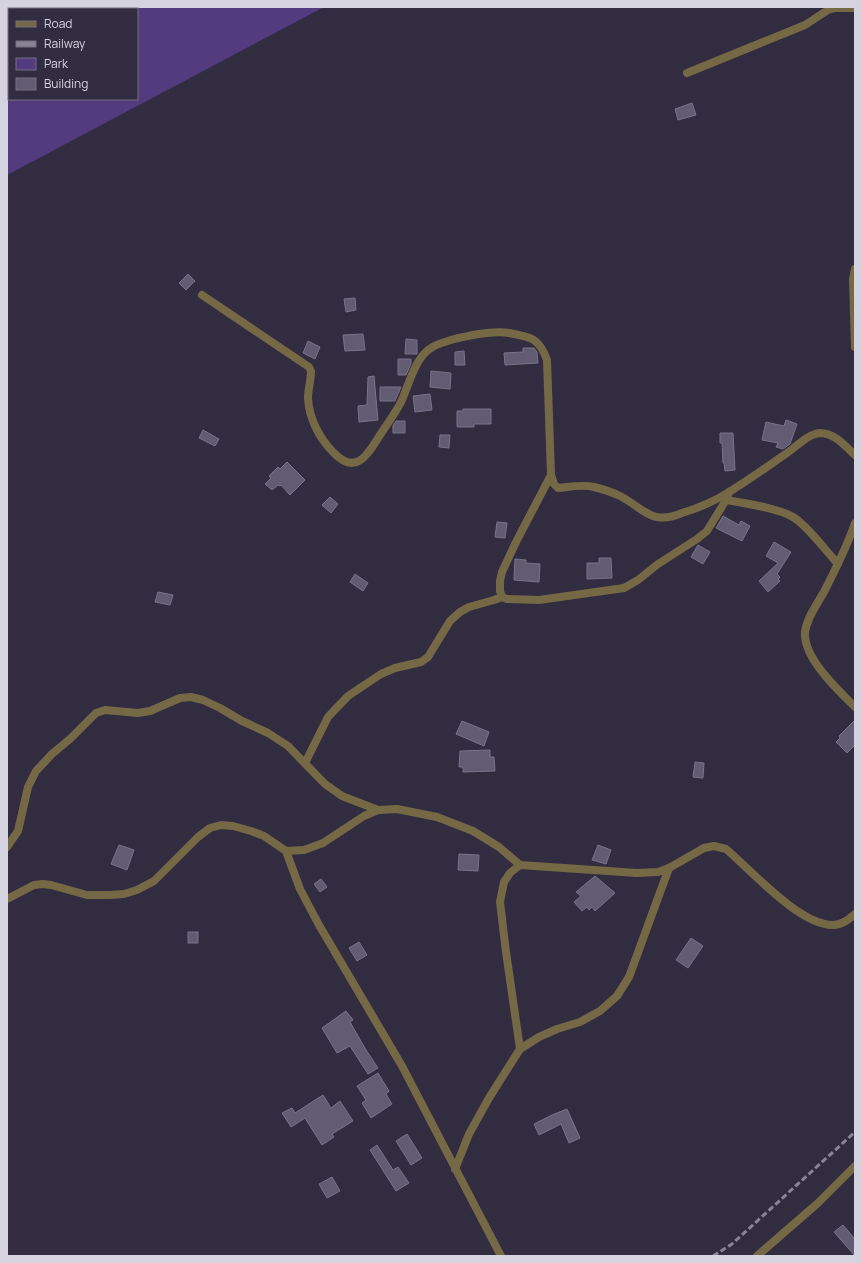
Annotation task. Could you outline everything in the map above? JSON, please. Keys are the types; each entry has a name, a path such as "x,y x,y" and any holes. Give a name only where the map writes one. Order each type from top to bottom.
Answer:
{"street":[{"path":"687,73 805,25 828,10 835,8 855,8"},
{"path":"855,269 853,279 855,347"},
{"path":"202,295 309,367 311,376 308,399 311,418 322,440 339,458 347,462 358,462 367,456 400,403 420,359 427,350 480,333 500,332 532,338 543,347 547,360 551,475 554,484 558,488 583,485 598,488 619,496 649,515 659,518 671,518 727,496 807,438 819,433 829,434 841,442 855,455"},
{"path":"502,597 500,591 500,581 502,572 551,475"},
{"path":"727,496 750,504 783,512 793,517 804,526 838,564"},
{"path":"305,763 328,717 348,696 381,674 395,668 422,662 428,657 450,621 460,612 469,607 502,597 511,600 539,600 624,588 638,580 658,564 707,531 727,496"},
{"path":"855,523 838,564 806,625 805,633 813,658 825,676 855,707"},
{"path":"7,847 18,831 28,787 36,771 96,713 105,710 138,713 150,711 180,698 191,697 202,700 268,733 288,746 324,784 342,796 378,810"},
{"path":"286,851 304,850 323,843 364,816 378,810 396,809 437,817 473,830 499,847 520,865 637,873 658,872 669,868 704,848 714,846 726,848 781,900 810,918 822,923 834,925 845,922 855,914"},
{"path":"7,899 34,885 43,884 87,895 124,894 137,890 154,881 198,837 210,828 220,825 251,830 264,836 286,851 300,889 319,925 402,1066 501,1256"},
{"path":"520,865 510,873 504,882 500,902 520,1049"},
{"path":"455,1169 469,1134 489,1098 520,1049 539,1037 580,1022 600,1011 617,996 629,977 669,868"},
{"path":"756,1256 818,1203 855,1166"}],"green space":[{"path":"7,7 324,7 7,175"}],"building":[{"path":"692,103 696,115 678,120 675,109"},
{"path":"188,274 195,281 186,290 179,283"},
{"path":"355,298 356,310 346,312 344,299"},
{"path":"363,334 365,350 345,351 343,335"},
{"path":"406,339 417,340 417,354 405,354"},
{"path":"308,341 320,347 315,359 303,353"},
{"path":"523,348 534,348 537,352 538,363 505,365 504,353 523,352"},
{"path":"464,351 465,365 455,365 455,352"},
{"path":"398,359 411,359 411,364 406,375 398,375"},
{"path":"431,371 451,373 450,389 430,387"},
{"path":"374,376 378,420 359,422 358,406 367,405 368,377"},
{"path":"380,387 401,387 395,401 380,401"},
{"path":"430,394 432,410 415,412 413,396"},
{"path":"463,409 491,409 491,424 474,424 474,427 457,427 457,411 463,411"},
{"path":"786,420 797,424 790,444 783,449 776,447 778,443 762,440 766,422 784,426"},
{"path":"396,421 405,421 405,433 393,433 393,425"},
{"path":"203,430 219,439 215,446 199,438"},
{"path":"720,433 733,433 735,470 725,471 722,443 720,443"},
{"path":"440,435 450,435 449,448 439,447"},
{"path":"287,462 305,480 290,495 281,485 278,485 272,490 265,484 271,478 269,476 278,467 280,469"},
{"path":"330,497 338,504 331,513 322,505"},
{"path":"723,516 739,525 741,521 750,526 742,541 716,528"},
{"path":"497,522 507,523 505,538 495,537"},
{"path":"774,542 791,552 777,574 780,577 778,579 780,581 768,592 759,581 778,563 766,556"},
{"path":"698,545 710,552 703,564 691,557"},
{"path":"599,558 611,558 612,578 587,579 587,563 599,563"},
{"path":"515,559 526,560 526,563 540,564 539,582 514,580"},
{"path":"355,574 368,583 363,591 350,582"},
{"path":"158,592 173,595 170,605 155,602"},
{"path":"855,720 855,745 847,753 836,742 840,738 839,736"},
{"path":"462,721 489,732 484,746 456,734"},
{"path":"490,750 490,757 494,757 495,771 463,772 463,767 459,767 460,751"},
{"path":"695,762 704,763 703,778 693,777"},
{"path":"119,845 134,850 127,870 111,864"},
{"path":"598,845 611,850 606,864 592,860"},
{"path":"459,854 479,855 478,871 458,870"},
{"path":"595,876 615,893 595,911 592,907 589,910 587,907 582,911 574,902 581,896 576,892"},
{"path":"321,879 327,887 320,892 314,884"},
{"path":"188,932 198,932 198,943 188,943"},
{"path":"691,938 703,946 688,968 676,960"},
{"path":"359,942 367,955 357,961 349,948"},
{"path":"346,1011 353,1020 350,1022 378,1068 368,1074 350,1046 337,1053 322,1028"},
{"path":"378,1073 389,1091 386,1094 392,1104 371,1118 362,1103 366,1100 357,1086"},
{"path":"323,1095 331,1108 340,1101 353,1121 332,1134 334,1137 322,1145 305,1118 291,1127 282,1113 292,1108 295,1113"},
{"path":"567,1109 580,1138 569,1143 561,1124 539,1135 534,1124"},
{"path":"407,1134 422,1158 411,1165 396,1141"},
{"path":"377,1145 393,1170 398,1167 409,1183 396,1191 370,1150"},
{"path":"332,1177 340,1191 327,1198 319,1184"},
{"path":"843,1225 855,1239 855,1256 834,1232"}],"railway":[{"path":"713,1256 732,1244 855,1132"}]}
